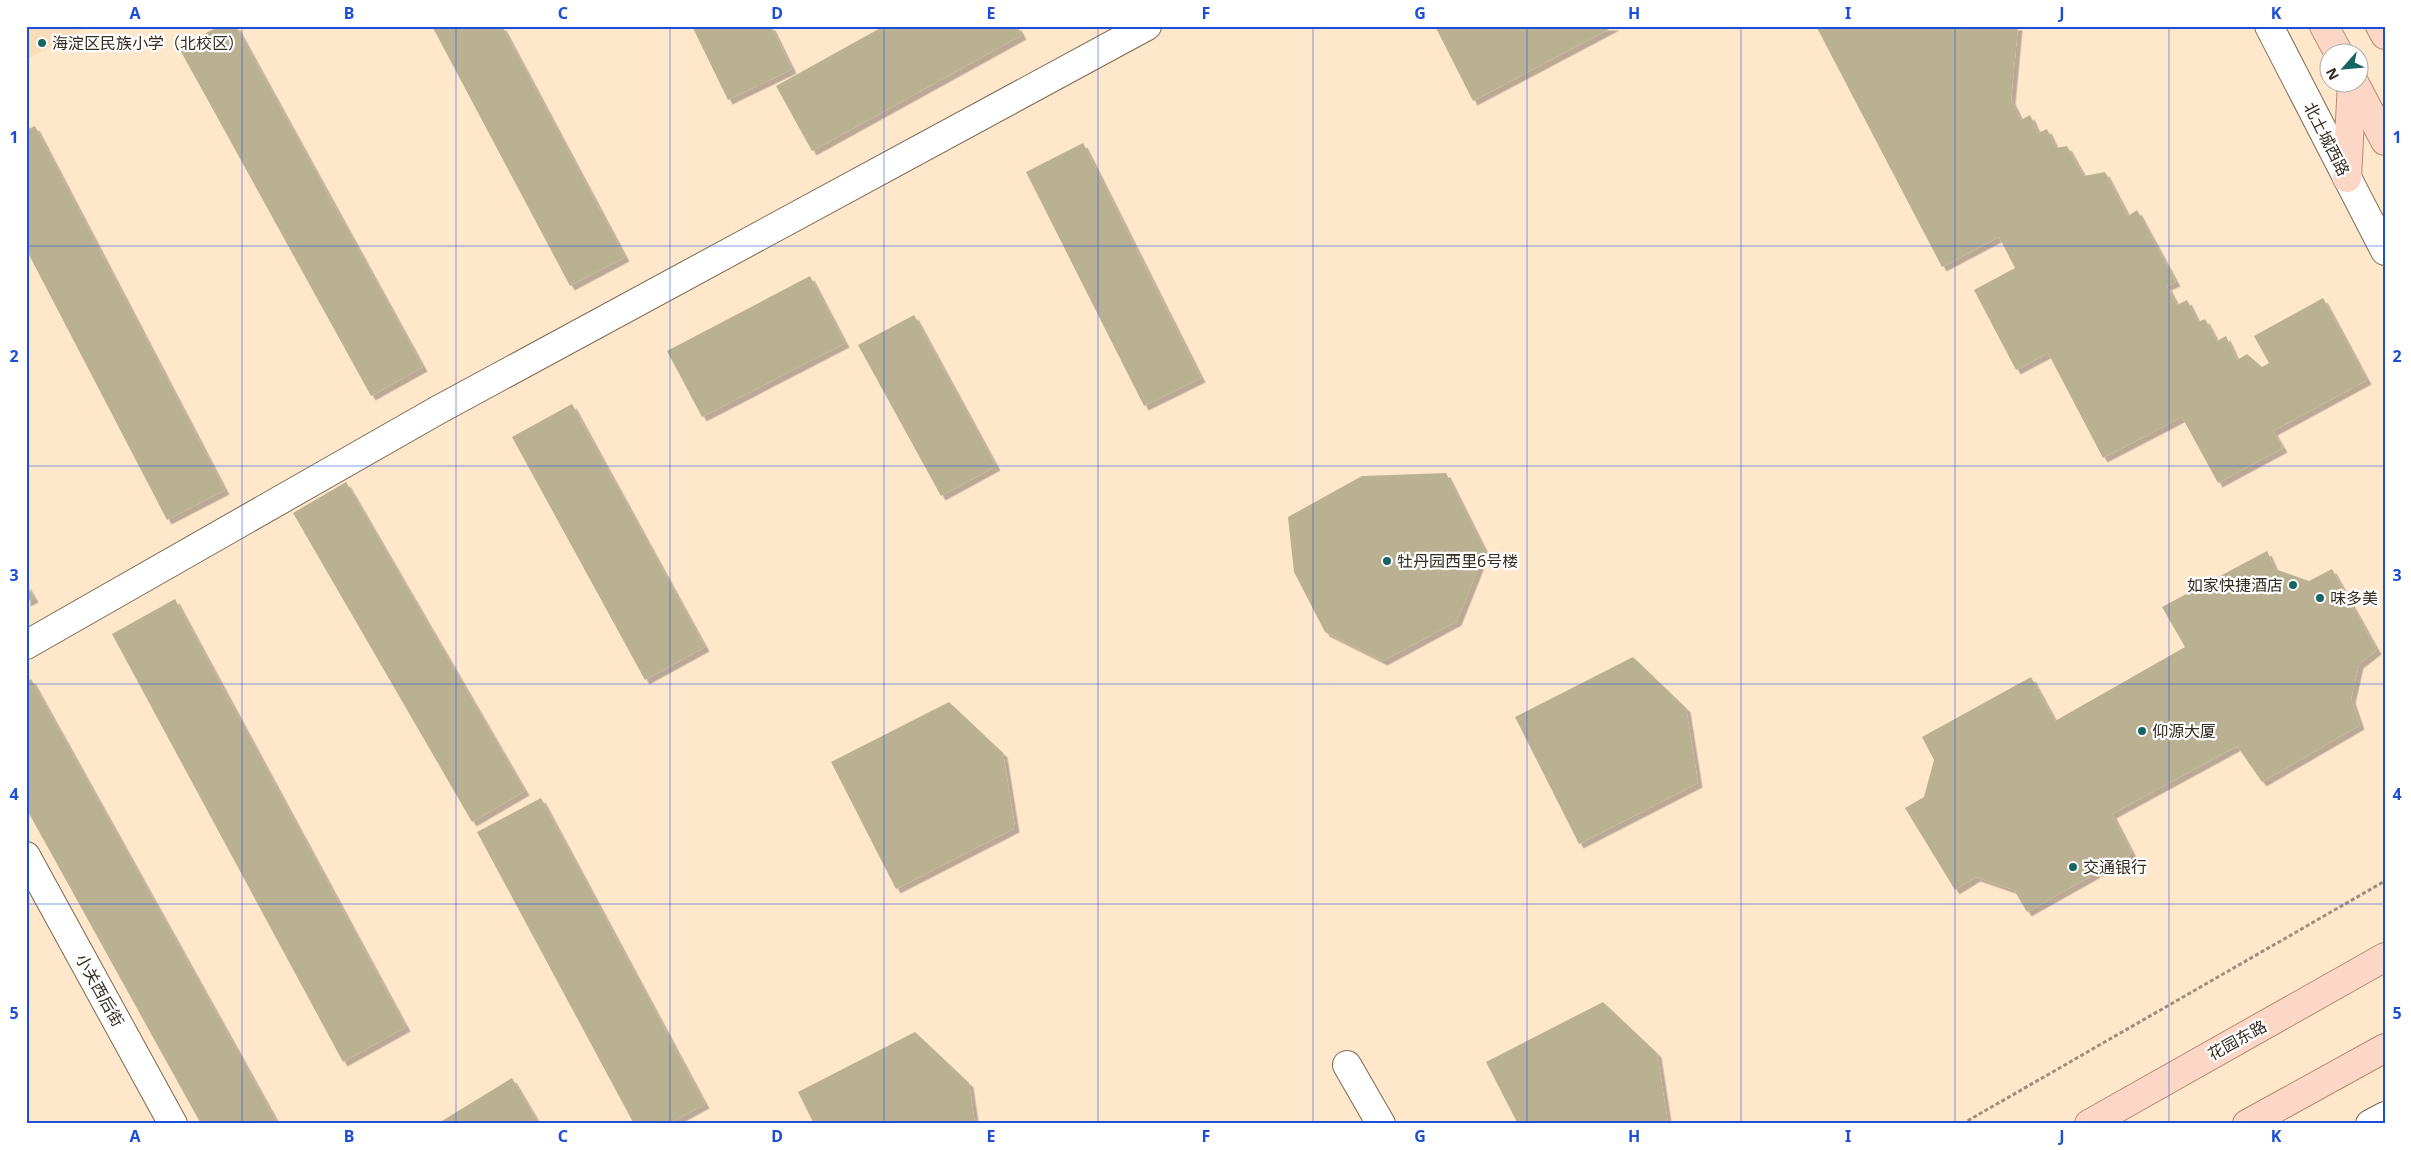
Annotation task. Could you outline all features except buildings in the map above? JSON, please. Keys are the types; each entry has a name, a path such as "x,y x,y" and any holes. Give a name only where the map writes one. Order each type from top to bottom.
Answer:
{"main road":[{"path":"2324,26 2333,42"},
{"path":"2380,26 2385,35"},
{"path":"2347,178 2352,92"},
{"path":"2358,92 2385,141"},
{"name":"花园东路","path":"2090,1124 2385,957"},
{"path":"2248,1124 2385,1048"}],"street":[{"path":"26,645 438,410 1147,26"},
{"name":"北土城西路","path":"2269,26 2385,251"},
{"name":"小关西后街","path":"26,856 173,1124"},
{"path":"1348,1065 1381,1124"},
{"path":"2370,1124 2385,1116"}],"path":[{"path":"1962,1124 2385,881"}],"shaded area":[{"name":"海淀区民族小学（北校区）","path":"26,26 89,26 26,60"}],"place":[{"name":"海淀区民族小学（北校区）","path":"42,43"},
{"name":"牡丹园西里6号楼","path":"1387,561"},
{"name":"如家快捷酒店","path":"2293,585"},
{"name":"味多美","path":"2320,598"},
{"name":"仰源大厦","path":"2142,731"},
{"name":"交通银行","path":"2073,867"}]}
